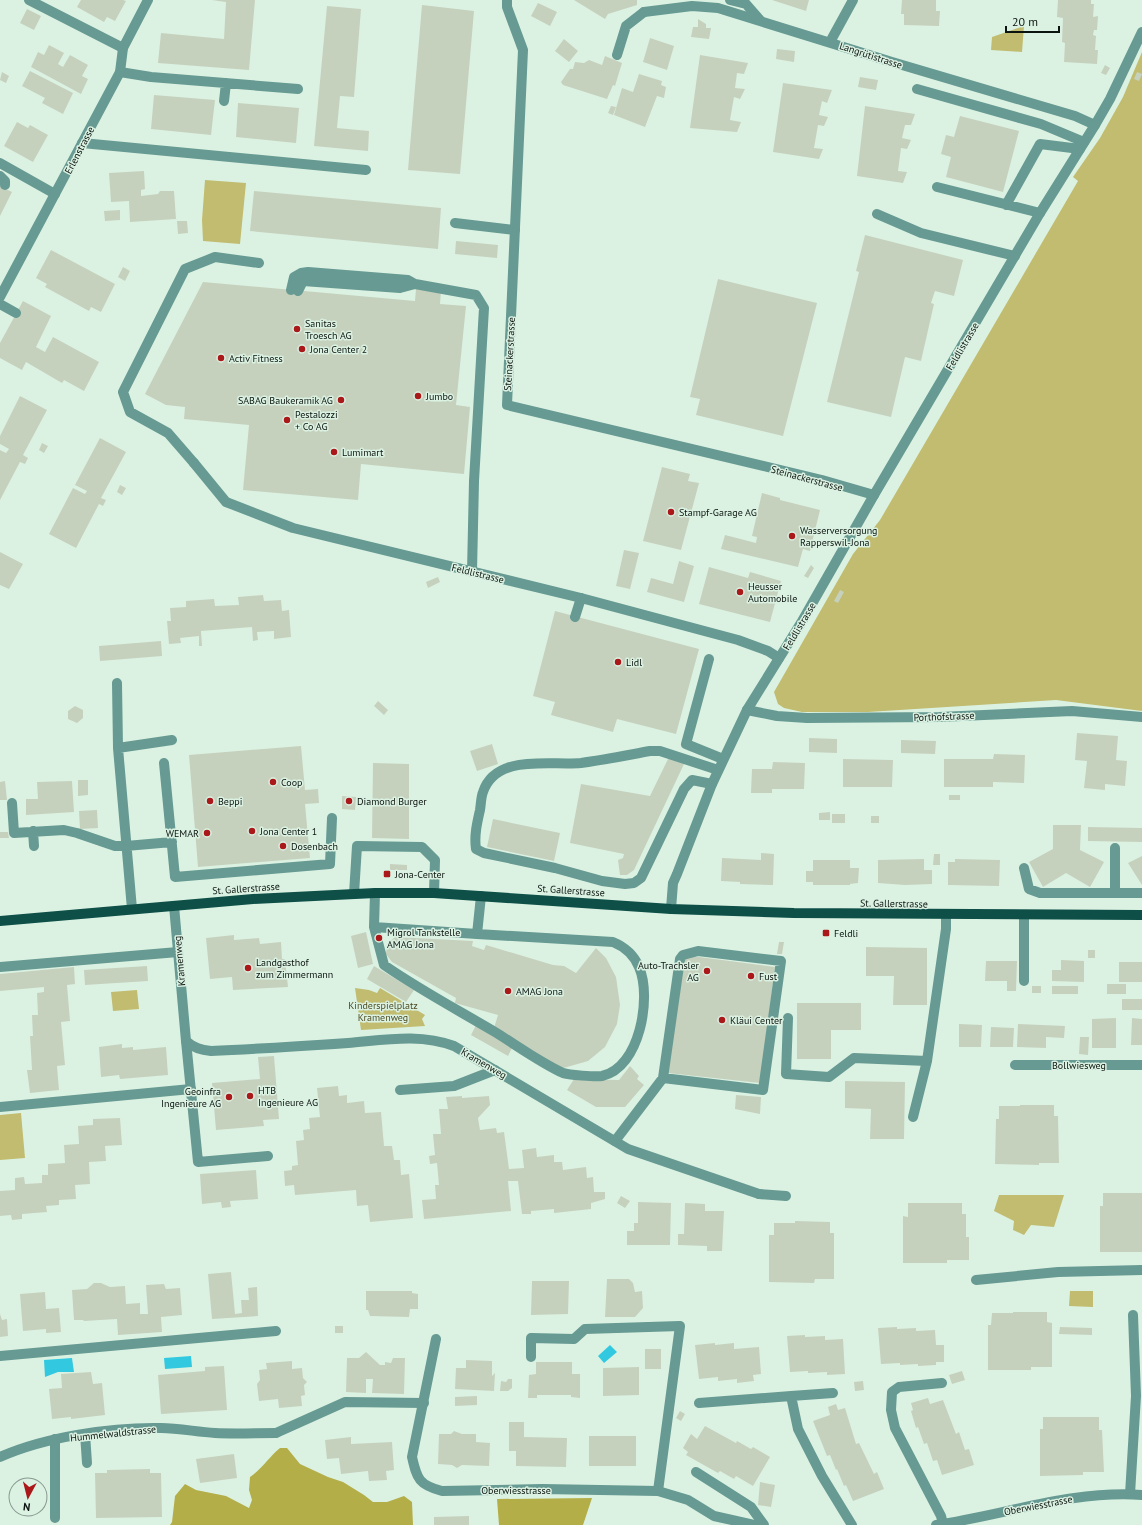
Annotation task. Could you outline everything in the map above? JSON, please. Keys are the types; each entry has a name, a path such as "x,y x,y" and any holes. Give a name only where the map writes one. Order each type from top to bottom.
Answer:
{"main road":[{"name":"St. Gallerstrasse","path":"0,921 132,909 375,893 434,893 671,909 800,914 946,916 1142,915"}],"street":[{"path":"29,0 123,48"},
{"name":"Erlenstrasse","path":"0,297 120,72 123,48 148,0"},
{"name":"Steinackerstrasse","path":"507,0 507,7 523,50 507,404 822,480 874,495"},
{"path":"730,0 746,4 760,20"},
{"path":"830,42 853,0"},
{"name":"Langrütistrasse","path":"617,55 626,26 644,12 692,6 718,8 892,62 1075,116 1095,125"},
{"name":"Feldlistrasse","path":"671,909 673,883 712,784 747,710 801,623 874,495 1040,213 1095,125 1142,34"},
{"path":"120,72 151,77 298,89"},
{"path":"224,101 226,83"},
{"path":"917,89 1040,124 1082,146"},
{"path":"82,143 366,170"},
{"path":"1006,205 1040,144 1082,146"},
{"path":"0,163 55,194"},
{"path":"0,176 5,181 5,185"},
{"path":"937,187 1040,213"},
{"path":"877,214 921,233 1015,256"},
{"path":"455,223 515,230"},
{"name":"Feldlistrasse","path":"259,263 215,257 185,269 122,392 130,412 168,433 226,502 286,526 325,537 580,598 738,640 768,651 779,658"},
{"path":"294,290 294,277 301,273 308,272 408,280 415,284 476,295 484,308 474,473 472,572"},
{"path":"0,304 16,313"},
{"path":"575,617 580,598"},
{"path":"709,659 686,744 723,759"},
{"path":"117,683 118,748 132,909"},
{"name":"Porthofstrasse","path":"747,710 778,716 806,718 940,717 1072,711 1142,717"},
{"path":"118,748 172,740"},
{"path":"712,784 692,780 684,789 641,878 634,883 625,884 602,881 555,868 484,854 476,849 474,840 483,792 489,781 501,771 513,766 531,762 580,763 650,751 660,751 718,770"},
{"path":"164,763 175,877 330,864 332,818"},
{"path":"12,803 14,833 64,830 77,832 115,846 172,842"},
{"path":"33,831 34,846"},
{"path":"354,894 357,846 422,847 435,860 434,893"},
{"path":"1115,848 1115,893"},
{"path":"1024,868 1029,889 1040,893 1142,893"},
{"path":"374,927 613,942 623,946 638,966 642,976 644,997 643,1017 637,1038 619,1068 602,1076 564,1074 384,965 374,927 375,893"},
{"path":"478,934 481,896"},
{"name":"Kramenweg","path":"174,906 198,1162 268,1156"},
{"path":"1024,915 1024,981"},
{"path":"913,1117 927,1060 946,929 946,916"},
{"path":"615,1141 663,1078 680,959 683,955 698,951 781,961 763,1090 663,1078"},
{"path":"0,967 178,952"},
{"path":"788,1018 786,1074 829,1077 854,1058 927,1060"},
{"name":"Kramenweg","path":"186,1041 200,1050 211,1051 390,1039 428,1038 454,1046 628,1149 759,1194 786,1196"},
{"name":"Bollwiesweg","path":"1015,1065 1142,1065"},
{"path":"400,1090 454,1086 495,1070"},
{"path":"0,1107 191,1089"},
{"path":"976,1280 1058,1272 1142,1270"},
{"path":"1130,1494 1136,1396 1133,1315"},
{"path":"531,1357 531,1338 574,1339 585,1329 680,1326 658,1492"},
{"path":"0,1356 276,1331"},
{"name":"Oberwiesstrasse","path":"436,1339 412,1457 416,1474 420,1482 429,1487 442,1490 542,1489 658,1492 688,1500 714,1516 754,1525"},
{"path":"939,1525 941,1516 895,1428 890,1410 892,1392 899,1386 942,1383"},
{"path":"699,1403 833,1394"},
{"path":"791,1396 798,1429 822,1476 852,1525"},
{"name":"Hummelwaldstrasse","path":"0,1456 24,1446 85,1434 162,1428 216,1433 276,1433 345,1402 424,1403"},
{"path":"85,1434 87,1463"},
{"path":"55,1439 55,1518"},
{"path":"696,1472 751,1507 764,1525"},
{"name":"Oberwiesstrasse","path":"939,1525 1052,1501 1088,1496 1130,1494 1142,1495"}],"green space":[{"path":"1024,26 1022,52 991,50 992,37"},
{"path":"1142,52 1142,711 1056,700 868,712 802,712 784,708 778,704 774,692 853,554 880,520 1078,181 1073,177 1100,138 1123,97"},
{"path":"205,180 246,183 240,244 203,241 202,220"},
{"name":"Kinderspielplatz Kramenweg","path":"355,988 377,993 380,988 425,1015 422,1019 425,1026 361,1030"},
{"path":"137,990 139,1009 113,1011 111,992"},
{"path":"21,1113 25,1158 0,1160 0,1115"},
{"path":"999,1195 1064,1195 1054,1227 1031,1225 1024,1235 1013,1230 1014,1221 994,1211"},
{"path":"1070,1291 1093,1291 1093,1307 1069,1306"}],"shaded area":[{"path":"280,1448 287,1448 300,1464 343,1482 373,1502 387,1502 404,1496 412,1502 413,1525 170,1525 172,1522 175,1496 185,1484 196,1490 226,1496 249,1508 252,1500 249,1490 250,1477"},
{"path":"592,1498 583,1525 499,1525 497,1499"}],"water":[{"path":"610,1345 617,1352 604,1363 598,1356"},
{"path":"191,1356 192,1367 165,1369 164,1358"},
{"path":"72,1358 74,1372 58,1372 45,1377 44,1360"}],"building":[{"path":"81,0 126,1 115,21 107,17 104,22 77,7"},
{"path":"212,0 255,0 249,70 158,63 161,33 224,39 226,2"},
{"path":"574,0 637,0 637,5 608,14 605,19"},
{"path":"772,0 809,0 806,11"},
{"path":"902,0 936,0 936,11 940,11 939,26 904,25 904,14 901,14"},
{"path":"1058,0 1091,0 1091,4 1094,4 1093,17 1098,16 1097,30 1094,30 1093,35 1096,36 1095,50 1098,50 1097,64 1064,62 1065,43 1062,42 1063,18 1057,17"},
{"path":"538,3 557,12 550,26 531,16"},
{"path":"422,5 474,11 460,174 408,170"},
{"path":"327,6 361,9 354,97 340,96 337,128 369,131 368,151 314,146"},
{"path":"27,9 41,16 34,30 20,23"},
{"path":"698,19 706,24 706,28 711,28 709,39 691,37 693,27 698,27"},
{"path":"650,38 674,46 667,70 643,62"},
{"path":"564,39 578,51 569,62 555,51"},
{"path":"49,45 64,53 58,64 63,67 70,55 88,65 82,76 88,79 81,94 31,67 38,52 44,55"},
{"path":"777,49 795,51 794,62 776,59"},
{"path":"700,55 748,63 744,74 737,73 735,88 745,89 740,99 734,97 730,120 741,122 737,132 690,128"},
{"path":"605,56 622,63 615,86 613,85 607,99 563,85 561,82 570,69 573,69 575,62 584,63 589,60 602,65"},
{"path":"1105,65 1110,68 1106,75 1101,73"},
{"path":"30,71 73,93 63,114 42,103 45,98 22,86"},
{"path":"2,72 9,76 6,83 0,80"},
{"path":"1137,72 1142,74 1139,81 1134,79"},
{"path":"639,74 662,81 661,85 666,87 664,98 657,96 645,127 614,115 622,88 633,92"},
{"path":"860,77 878,80 876,90 858,87"},
{"path":"783,83 832,90 827,103 822,101 819,115 828,117 824,126 818,125 814,148 823,149 819,159 773,152"},
{"path":"154,95 215,100 211,135 151,129"},
{"path":"238,103 299,108 296,143 236,137"},
{"path":"611,106 616,107 613,115 608,113"},
{"path":"865,106 915,114 911,125 905,125 902,138 911,140 907,149 901,148 898,171 907,172 903,183 857,176"},
{"path":"960,116 1019,131 1003,192 946,177 951,157 941,154 946,135 954,137"},
{"path":"17,122 28,128 30,125 48,135 33,162 4,146"},
{"path":"144,171 145,189 141,190 141,196 158,194 160,191 174,191 176,219 130,222 129,201 111,202 109,173"},
{"path":"0,186 12,192 0,216"},
{"path":"254,191 441,208 438,249 250,231"},
{"path":"120,210 120,220 105,221 104,211"},
{"path":"177,221 187,221 188,233 178,234"},
{"path":"865,235 963,260 954,296 935,291 931,303 934,304 921,361 905,357 891,417 827,402 859,272 856,271"},
{"path":"456,241 498,245 497,258 455,254"},
{"path":"51,250 115,284 101,312 91,307 89,311 45,287 47,284 36,278"},
{"path":"123,267 130,271 125,281 118,277"},
{"path":"718,279 817,303 783,436 696,415 700,399 690,397"},
{"name":"Jona Center 2","path":"203,282 415,301 416,289 441,291 440,304 466,306 456,405 470,407 464,474 361,464 358,500 243,490 249,425 184,419 185,407 166,405 145,394"},
{"path":"23,301 51,316 36,347 45,352 53,337 99,362 84,391 64,380 62,383 26,362 22,370 0,358 0,343"},
{"path":"20,396 47,410 23,455 28,458 25,464 20,462 0,500 0,450 6,453 9,449 0,444 0,436"},
{"path":"100,438 126,452 101,498 106,500 103,506 99,504 76,548 49,534 73,488 85,494 87,491 75,485"},
{"path":"42,443 48,446 44,453 39,450"},
{"name":"Stampf-Garage AG","path":"662,467 690,474 688,481 699,483 681,550 643,541"},
{"path":"120,485 126,488 122,495 117,492"},
{"path":"762,493 780,498 780,500 820,510 810,551 803,549 798,567 721,549 725,535 756,543 757,537 752,536"},
{"path":"624,550 639,553 630,589 616,586"},
{"path":"0,552 23,564 9,589 0,585"},
{"path":"679,561 694,566 684,602 647,592 651,578 673,584"},
{"path":"811,565 814,568 808,578 804,576"},
{"path":"709,567 748,578 750,572 781,581 770,622 699,604"},
{"path":"438,577 440,582 428,588 426,582"},
{"path":"840,590 844,592 838,603 834,601"},
{"path":"263,595 264,601 281,600 282,611 289,610 291,637 274,639 274,631 257,632 258,640 253,641 252,627 201,631 202,646 199,646 199,636 180,638 181,643 169,644 167,621 171,621 170,608 186,607 186,601 214,599 215,606 239,605 238,597"},
{"name":"Lidl","path":"555,611 699,649 676,734 617,719 613,732 551,715 555,702 533,696"},
{"path":"161,641 162,656 100,661 99,646"},
{"path":"378,701 388,710 384,715 374,706"},
{"path":"75,706 83,710 83,718 77,723 68,719 68,711"},
{"path":"1077,733 1118,736 1116,760 1127,761 1125,786 1105,784 1105,790 1084,788 1087,761 1075,760"},
{"path":"809,738 837,739 837,753 809,752"},
{"path":"901,740 936,741 935,754 901,753"},
{"path":"492,744 498,764 477,771 470,751"},
{"name":"Jona Center 1","path":"301,746 305,790 318,789 319,803 305,804 310,858 198,867 189,755"},
{"path":"994,754 1025,755 1024,783 993,782 993,787 944,787 944,759 993,759"},
{"path":"669,757 684,764 634,870 627,875 620,875 618,860 623,858 624,854 570,843 581,784 650,796"},
{"path":"843,759 893,760 892,787 843,787"},
{"path":"773,762 805,763 804,789 772,789 772,793 751,793 752,769 772,769"},
{"path":"373,763 409,764 409,839 372,838"},
{"path":"78,780 88,780 88,795 78,796"},
{"path":"5,781 7,800 0,800 0,782"},
{"path":"72,781 74,812 26,815 26,799 38,799 37,782"},
{"path":"949,795 960,795 960,800 949,800"},
{"path":"342,796 356,797 355,810 342,809"},
{"path":"97,810 98,828 80,829 79,811"},
{"path":"830,812 830,820 819,820 819,813"},
{"path":"832,814 845,814 845,823 832,823"},
{"path":"871,816 879,816 879,823 871,823"},
{"path":"493,819 560,833 554,861 487,847"},
{"path":"1053,825 1081,825 1080,850 1104,862 1090,887 1066,873 1043,887 1029,862 1053,849"},
{"path":"1088,827 1142,828 1142,842 1088,841"},
{"path":"0,832 8,832 9,838 0,838"},
{"path":"761,853 774,854 773,885 740,884 740,882 721,881 722,858 761,860"},
{"path":"934,854 940,854 940,865 933,865"},
{"path":"1142,856 1142,885 1128,863"},
{"path":"924,859 924,870 932,870 932,884 905,885 878,883 878,860"},
{"path":"955,859 1000,860 999,886 948,885 948,862 955,862"},
{"path":"813,860 850,860 850,868 859,868 858,883 850,885 813,885 813,882 806,882 806,871 813,871"},
{"path":"390,864 407,865 407,870 390,870"},
{"path":"366,932 373,964 358,968 351,936"},
{"name":"Landgasthof zum Zimmermann","path":"234,935 234,940 259,938 260,944 281,942 282,959 285,959 288,987 233,990 232,977 210,979 206,938"},
{"path":"395,937 473,941 472,946 484,950 486,945 553,965 564,966 576,973 596,948 606,958 616,977 620,1005 617,1024 605,1047 588,1061 560,1069 534,1051 494,1028 498,1015 455,1003 456,998 392,962 386,954 387,944"},
{"path":"779,942 784,942 782,954 777,954"},
{"path":"866,947 927,948 927,1005 893,1005 894,976 866,976"},
{"path":"1088,950 1095,950 1095,958 1088,958"},
{"name":"Kläui Center","path":"684,955 775,967 760,1083 668,1073"},
{"path":"1061,960 1084,961 1084,982 1052,981 1052,970 1061,970"},
{"path":"986,961 1017,961 1016,991 1007,991 1007,981 985,981"},
{"path":"1119,962 1142,962 1142,982 1119,982"},
{"path":"147,966 148,981 85,985 84,970"},
{"path":"374,966 414,990 406,1002 367,979"},
{"path":"74,967 75,984 67,985 70,1021 61,1022 65,1065 57,1066 59,1090 30,1093 27,1070 32,1070 30,1036 33,1036 32,1015 38,1015 37,993 44,992 44,987 0,991 0,974"},
{"path":"1107,984 1126,984 1126,994 1107,994"},
{"path":"1032,986 1041,986 1041,993 1032,993"},
{"path":"1052,986 1078,986 1078,994 1052,994"},
{"path":"1122,999 1142,999 1142,1010 1122,1010"},
{"path":"797,1003 861,1003 861,1030 831,1030 831,1059 797,1059"},
{"path":"1116,1018 1116,1048 1092,1048 1092,1019"},
{"path":"1132,1018 1142,1019 1142,1045 1131,1045"},
{"path":"959,1024 982,1025 981,1047 959,1047"},
{"path":"1018,1024 1065,1026 1064,1038 1046,1037 1046,1048 1017,1047"},
{"path":"476,1025 513,1046 508,1056 471,1035"},
{"path":"991,1027 1014,1028 1013,1047 990,1047"},
{"path":"1080,1037 1089,1037 1088,1055 1079,1054"},
{"path":"122,1044 122,1048 133,1047 133,1050 166,1047 168,1075 120,1079 119,1075 101,1077 99,1047"},
{"path":"274,1056 279,1119 263,1120 264,1126 216,1130 212,1083 260,1079 258,1057"},
{"path":"630,1066 639,1076 637,1079 644,1085 625,1107 596,1107 567,1090 574,1079 619,1080"},
{"path":"845,1081 905,1082 904,1139 870,1139 871,1109 845,1108"},
{"path":"338,1086 339,1096 347,1095 347,1103 364,1101 365,1113 381,1112 384,1146 392,1146 394,1160 400,1160 401,1175 409,1174 413,1218 370,1222 368,1205 357,1206 356,1190 295,1195 294,1185 285,1186 284,1171 292,1170 292,1166 298,1165 296,1141 304,1140 303,1130 310,1129 309,1118 320,1117 317,1088"},
{"path":"736,1095 761,1097 760,1114 735,1109"},
{"path":"462,1096 462,1098 489,1096 490,1105 478,1118 480,1130 496,1128 497,1133 504,1132 509,1169 524,1168 522,1150 536,1148 537,1157 554,1155 554,1162 562,1162 563,1170 586,1167 587,1178 593,1177 594,1192 605,1192 605,1199 591,1203 591,1209 554,1213 554,1209 531,1211 531,1214 522,1214 518,1181 508,1181 511,1211 424,1219 422,1200 436,1199 435,1185 439,1185 437,1163 430,1164 429,1156 435,1155 433,1134 441,1134 439,1109 448,1109 446,1097"},
{"path":"1054,1105 1054,1116 1058,1116 1059,1163 1039,1163 1039,1165 995,1164 996,1119 999,1119 999,1106"},
{"path":"120,1118 122,1145 105,1146 106,1161 89,1162 90,1184 75,1185 76,1199 59,1200 59,1205 46,1206 47,1212 22,1214 22,1219 12,1220 11,1215 0,1216 0,1191 15,1190 15,1178 24,1177 25,1184 42,1183 42,1175 48,1175 48,1164 65,1163 64,1145 79,1144 78,1126 93,1125 93,1119"},
{"path":"256,1170 258,1199 230,1201 231,1207 222,1208 221,1202 202,1204 200,1174"},
{"path":"1103,1193 1142,1193 1142,1252 1100,1252 1100,1206 1103,1206"},
{"path":"621,1196 630,1201 625,1208 617,1203"},
{"path":"638,1202 671,1203 670,1245 627,1245 627,1231 634,1231 634,1223 638,1223"},
{"path":"685,1203 705,1204 705,1211 724,1211 722,1251 707,1251 707,1246 678,1245 678,1234 684,1234"},
{"path":"908,1203 962,1203 962,1214 966,1214 966,1237 969,1237 969,1260 947,1260 947,1263 903,1263 903,1216 908,1217"},
{"path":"795,1221 830,1222 830,1233 834,1233 834,1279 815,1279 814,1283 769,1282 769,1235 774,1235 774,1223 795,1223"},
{"path":"231,1272 235,1314 242,1313 241,1300 249,1300 248,1288 257,1287 258,1316 212,1319 208,1274"},
{"path":"607,1279 629,1279 633,1283 635,1292 642,1291 643,1308 635,1317 605,1317"},
{"path":"532,1281 569,1281 568,1314 531,1315"},
{"path":"94,1283 101,1283 110,1287 125,1286 126,1304 140,1303 140,1314 148,1314 146,1285 164,1284 166,1289 180,1288 182,1315 161,1317 162,1332 118,1335 117,1319 84,1321 74,1320 72,1290 87,1289"},
{"path":"366,1291 412,1291 412,1293 418,1294 418,1309 410,1309 409,1317 370,1316 368,1310 366,1310"},
{"path":"45,1292 46,1309 59,1308 61,1332 46,1333 46,1329 23,1331 20,1294"},
{"path":"1047,1312 1047,1322 1052,1323 1052,1367 1031,1367 1031,1370 988,1370 988,1325 991,1325 992,1313"},
{"path":"0,1314 2,1320 7,1319 8,1336 0,1337"},
{"path":"335,1326 343,1326 343,1333 335,1333"},
{"path":"897,1327 897,1329 916,1328 916,1331 935,1330 936,1345 944,1345 944,1362 936,1362 936,1365 918,1366 918,1364 900,1365 900,1363 881,1364 878,1328"},
{"path":"1060,1327 1092,1328 1092,1335 1059,1334"},
{"path":"805,1335 805,1337 825,1336 825,1340 843,1339 845,1374 827,1375 827,1372 808,1373 808,1371 790,1372 787,1336"},
{"path":"715,1343 715,1345 734,1343 734,1349 759,1347 761,1374 753,1375 754,1381 737,1383 737,1379 718,1381 718,1377 699,1379 695,1345"},
{"path":"645,1349 661,1349 661,1369 645,1369"},
{"path":"366,1352 380,1365 385,1365 385,1362 391,1363 393,1358 405,1358 404,1394 372,1393 373,1379 366,1379 366,1393 346,1392 347,1358 359,1358"},
{"path":"466,1360 492,1361 492,1376 495,1373 494,1391 455,1389 456,1368 466,1368"},
{"path":"292,1361 292,1369 302,1368 303,1378 307,1382 304,1385 305,1395 301,1396 302,1406 279,1408 278,1399 259,1401 257,1384 260,1380 259,1370 267,1369 266,1363"},
{"path":"536,1362 572,1362 572,1374 580,1374 580,1398 571,1397 571,1395 537,1395 537,1398 528,1398 529,1375 536,1374"},
{"path":"224,1366 227,1410 161,1414 158,1375 205,1371 205,1367"},
{"path":"639,1367 639,1395 603,1396 603,1368"},
{"path":"962,1371 965,1380 952,1384 949,1375"},
{"path":"91,1372 93,1384 102,1383 105,1415 71,1419 71,1417 52,1419 49,1389 62,1388 61,1374"},
{"path":"508,1379 512,1379 512,1388 508,1391 500,1391 501,1381 506,1382"},
{"path":"863,1381 864,1390 855,1391 854,1382"},
{"path":"477,1396 477,1405 455,1406 455,1397"},
{"path":"928,1398 930,1404 943,1400 956,1434 959,1432 965,1450 969,1449 974,1465 942,1475 937,1460 933,1461 927,1443 924,1444 918,1427 916,1428 911,1411 913,1410 911,1403"},
{"path":"836,1404 838,1410 845,1408 856,1444 859,1443 874,1474 877,1472 884,1489 853,1501 846,1485 844,1486 837,1469 836,1470 830,1455 827,1456 813,1421 830,1415 828,1407"},
{"path":"680,1411 685,1414 681,1421 676,1418"},
{"path":"1043,1417 1099,1417 1099,1430 1102,1430 1104,1472 1083,1472 1083,1475 1040,1476 1040,1429 1043,1429"},
{"path":"509,1422 524,1422 524,1437 567,1438 566,1467 516,1466 516,1451 509,1451"},
{"path":"705,1426 736,1443 737,1441 751,1449 753,1447 770,1457 753,1486 736,1476 734,1479 720,1471 718,1473 686,1455 688,1452 683,1448 691,1434 697,1439"},
{"path":"454,1431 462,1434 476,1434 476,1442 490,1443 489,1466 462,1465 457,1468 452,1465 438,1464 439,1434 451,1434"},
{"path":"589,1436 636,1436 636,1466 589,1466"},
{"path":"351,1437 351,1444 392,1442 394,1470 386,1471 387,1480 369,1481 368,1471 341,1474 339,1458 327,1459 325,1440"},
{"path":"234,1454 237,1478 200,1483 196,1459"},
{"path":"150,1469 150,1473 161,1473 162,1517 96,1518 95,1473 107,1473 107,1470"},
{"path":"760,1482 775,1485 771,1507 758,1505"},
{"path":"469,1516 469,1525 434,1525 434,1517"}],"place":[{"name":"Sanitas Troesch AG","path":"297,329"},
{"name":"Jona Center 2","path":"302,349"},
{"name":"Activ Fitness","path":"221,358"},
{"name":"Jumbo","path":"418,396"},
{"name":"SABAG Baukeramik AG","path":"341,400"},
{"name":"Pestalozzi + Co AG","path":"287,420"},
{"name":"Lumimart","path":"334,452"},
{"name":"Stampf-Garage AG","path":"671,512"},
{"name":"Wasserversorgung Rapperswil-Jona","path":"792,536"},
{"name":"Heusser Automobile","path":"740,592"},
{"name":"Lidl","path":"618,662"},
{"name":"Coop","path":"273,782"},
{"name":"Beppi","path":"210,801"},
{"name":"Diamond Burger","path":"349,801"},
{"name":"Jona Center 1","path":"252,831"},
{"name":"WEMAR","path":"207,833"},
{"name":"Dosenbach","path":"283,846"},
{"name":"Jona-Center","path":"387,874"},
{"name":"Feldli","path":"826,933"},
{"name":"Migrol Tankstelle AMAG Jona","path":"379,938"},
{"name":"Landgasthof zum Zimmermann","path":"248,968"},
{"name":"Auto-Trachsler AG","path":"707,971"},
{"name":"Fust","path":"751,976"},
{"name":"AMAG Jona","path":"508,991"},
{"name":"Kläui Center","path":"722,1020"},
{"name":"HTB Ingenieure AG","path":"250,1096"},
{"name":"Geoinfra Ingenieure AG","path":"229,1097"}]}
